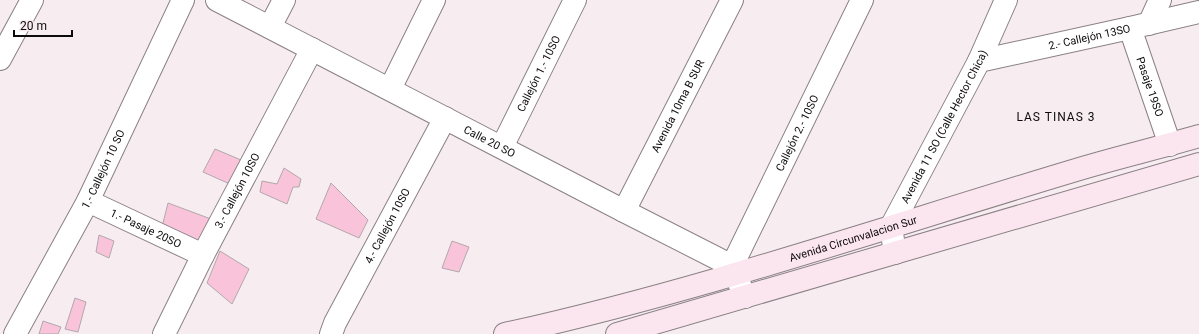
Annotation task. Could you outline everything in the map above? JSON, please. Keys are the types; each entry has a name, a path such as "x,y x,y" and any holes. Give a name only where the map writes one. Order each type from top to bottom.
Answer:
{"main road":[{"name":"Avenida Circunvalacion Sur","path":"505,334 574,319 734,270 891,227 1097,163 1170,145 1199,136"},
{"path":"1097,163 1102,193"},
{"path":"617,334 1199,164"}],"street":[{"path":"0,59 32,0"},
{"name":"1.- Callejón 10 SO","path":"15,334 88,200 183,0"},
{"name":"Calle 20 SO","path":"218,0 502,147 734,270"},
{"path":"270,27 284,0"},
{"path":"390,89 434,0"},
{"name":"Callejón 1.- 10SO","path":"502,147 575,0"},
{"name":"Avenida 10ma B SUR","path":"624,211 732,0"},
{"name":"Callejón 2.- 10SO","path":"734,270 862,0"},
{"name":"Avenida 11 SO (Calle Hector Chica)","path":"891,227 979,61 1006,0"},
{"path":"1140,26 1160,0"},
{"name":"2.- Callejón 13SO","path":"979,61 1199,12"},
{"name":"Pasaje 19SO","path":"1140,26 1170,145"},
{"name":"3.- Callejón 10SO","path":"164,334 203,255 312,49"},
{"name":"4.- Callejón 10SO","path":"331,334 335,323 445,118"},
{"name":"1.- Pasaje 20SO","path":"88,200 203,255"},
{"path":"891,227 895,253"},
{"path":"734,270 745,296"}],"building":[{"path":"215,149 241,160 232,185 203,172"},
{"path":"284,168 301,179 299,187 293,187 287,204 260,192 262,181 277,184"},
{"path":"331,183 368,220 359,238 316,219"},
{"path":"168,203 211,219 195,246 161,231"},
{"path":"99,235 114,241 109,258 96,252"},
{"path":"452,241 469,247 459,272 442,268"},
{"path":"220,251 249,269 232,304 207,283"},
{"path":"75,298 86,302 78,332 65,329"},
{"path":"43,321 61,327 58,334 39,334"}],"district":[{"name":"LAS TINAS 3","path":"1056,117"}]}
